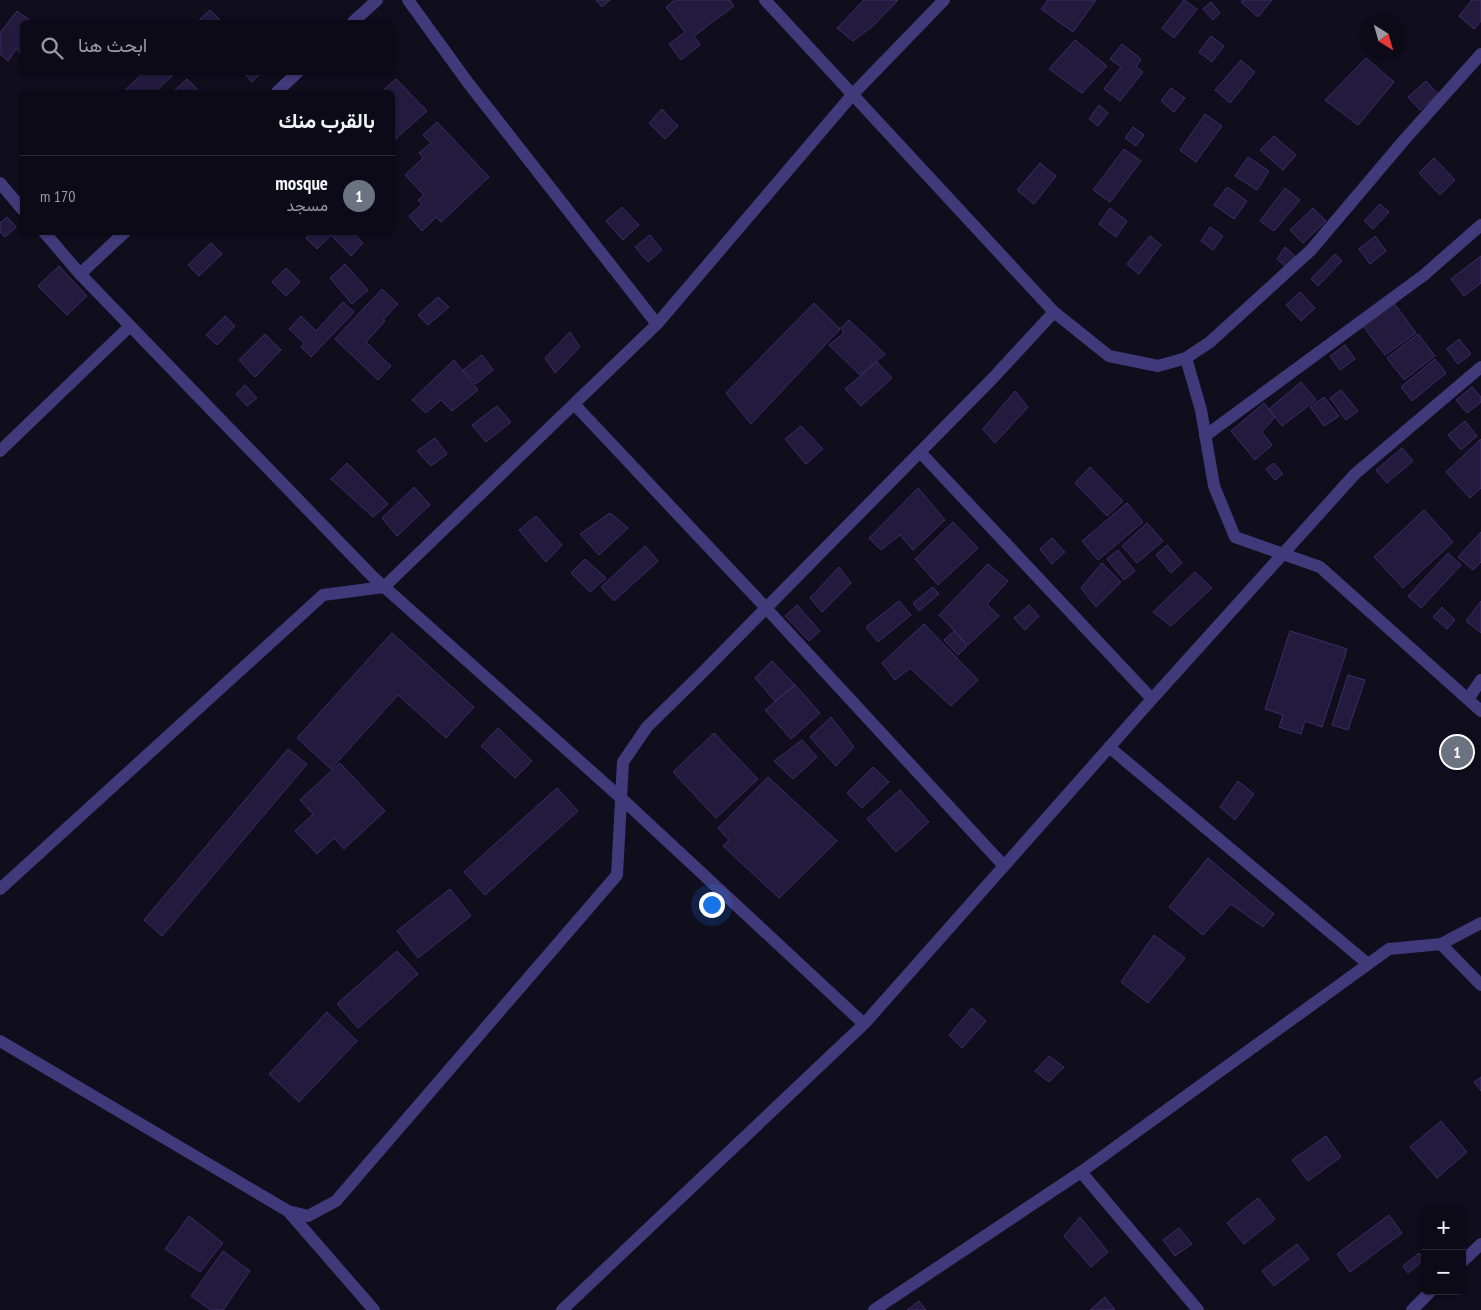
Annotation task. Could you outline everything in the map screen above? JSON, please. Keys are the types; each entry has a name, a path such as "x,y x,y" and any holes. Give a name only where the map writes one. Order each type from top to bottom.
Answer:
{"street":[{"path":"355,20 377,0"},
{"path":"408,0 469,84 657,324"},
{"path":"765,0 1054,312 1109,356 1158,366 1186,358 1210,342 1311,250 1405,139 1481,54"},
{"path":"0,889 323,595 384,587 657,324 853,94 944,0"},
{"path":"279,90 295,75"},
{"path":"0,183 20,207"},
{"path":"1205,436 1424,275 1481,225"},
{"path":"47,235 80,274 358,562 621,798 864,1024"},
{"path":"80,274 122,235"},
{"path":"0,1041 288,1211 308,1216 336,1201 617,874 623,762 647,727 993,378 1054,312"},
{"path":"0,451 130,326"},
{"path":"1186,358 1201,410 1214,486 1235,537 1320,567 1481,711"},
{"path":"562,1310 864,1024 1109,747 1355,474 1481,367"},
{"path":"574,404 766,608 1004,866"},
{"path":"920,452 1152,699"},
{"path":"1468,699 1481,680"},
{"path":"1109,747 1368,964"},
{"path":"874,1310 1081,1172 1389,949 1441,944 1481,923"},
{"path":"1441,944 1481,985"},
{"path":"1081,1172 1198,1310"},
{"path":"288,1211 374,1310"},
{"path":"1466,1258 1481,1244"},
{"path":"1412,1310 1427,1295"}],"building":[{"path":"596,0 610,0 602,7"},
{"path":"675,0 730,0 734,6 694,36 700,45 681,60 669,44 685,32 666,7"},
{"path":"864,0 898,0 873,26 853,41 837,28"},
{"path":"1048,0 1096,0 1073,32 1041,9"},
{"path":"1184,0 1197,9 1174,38 1162,28"},
{"path":"1243,0 1272,0 1258,17 1241,2"},
{"path":"1472,0 1481,0 1481,21 1474,29 1459,16"},
{"path":"1211,2 1220,13 1213,20 1203,9"},
{"path":"210,10 220,20 199,20"},
{"path":"17,11 29,20 20,20 20,52 16,49 8,61 0,54 0,33"},
{"path":"1211,36 1224,46 1212,62 1199,52"},
{"path":"1075,40 1107,66 1082,93 1049,69"},
{"path":"1122,44 1141,59 1136,67 1143,72 1120,101 1104,89 1121,67 1110,59"},
{"path":"1241,60 1255,72 1230,103 1215,90"},
{"path":"1364,60 1368,60 1394,82 1358,125 1325,100"},
{"path":"141,75 173,75 157,90 125,90"},
{"path":"246,75 259,75 252,82"},
{"path":"187,79 198,90 175,90"},
{"path":"396,79 427,111 395,139 395,90 383,90"},
{"path":"1426,81 1438,94 1420,110 1408,97"},
{"path":"1171,88 1185,98 1174,112 1161,101"},
{"path":"1099,105 1108,113 1098,126 1089,119"},
{"path":"662,109 678,126 665,139 649,123"},
{"path":"1205,114 1222,126 1196,162 1180,150"},
{"path":"437,122 489,177 441,222 436,217 422,231 409,216 422,204 418,200 424,195 405,175 423,158 419,153 431,143 423,135"},
{"path":"1133,127 1144,135 1136,146 1125,138"},
{"path":"1274,136 1296,155 1283,170 1260,150"},
{"path":"1124,149 1141,161 1110,202 1093,190"},
{"path":"1248,157 1269,171 1257,190 1235,176"},
{"path":"1434,158 1455,180 1440,195 1419,173"},
{"path":"1040,163 1056,176 1034,204 1017,190"},
{"path":"1227,187 1247,201 1234,219 1214,205"},
{"path":"1285,188 1300,200 1274,231 1260,221"},
{"path":"1380,204 1389,212 1373,229 1364,221"},
{"path":"622,207 639,225 623,240 606,221"},
{"path":"1110,208 1127,221 1116,237 1099,224"},
{"path":"1313,208 1326,221 1303,243 1290,230"},
{"path":"7,217 16,227 5,237 0,232 0,223"},
{"path":"1210,227 1223,236 1213,250 1201,241"},
{"path":"308,235 331,235 317,249 306,238"},
{"path":"331,235 356,235 363,243 351,256"},
{"path":"650,235 662,250 648,262 635,247"},
{"path":"1150,236 1161,245 1139,274 1127,264"},
{"path":"1375,236 1386,251 1370,264 1359,249"},
{"path":"211,243 222,254 199,276 188,265"},
{"path":"1285,247 1295,256 1285,266 1277,259"},
{"path":"1335,254 1342,261 1318,286 1311,279"},
{"path":"1481,256 1481,283 1464,296 1451,279"},
{"path":"345,264 368,290 352,304 330,278"},
{"path":"59,266 87,296 67,315 38,286"},
{"path":"286,268 300,282 286,296 272,282"},
{"path":"382,289 398,304 366,342 391,366 378,380 335,339"},
{"path":"1300,292 1315,308 1301,321 1286,305"},
{"path":"438,297 449,307 428,325 418,315"},
{"path":"343,302 354,312 311,357 301,347 304,343 289,329 301,316 316,331"},
{"path":"814,303 840,329 751,424 726,393"},
{"path":"1394,303 1416,333 1385,355 1363,326"},
{"path":"225,316 235,326 217,345 206,335"},
{"path":"849,320 885,354 860,375 829,345 844,333 841,328"},
{"path":"570,332 580,347 555,373 545,358"},
{"path":"265,334 281,350 255,377 239,360"},
{"path":"1418,334 1435,356 1404,380 1387,358"},
{"path":"1459,339 1471,354 1458,364 1447,349"},
{"path":"1345,345 1355,359 1340,370 1330,356"},
{"path":"482,355 493,370 476,384 463,370"},
{"path":"1435,359 1446,373 1412,401 1401,387"},
{"path":"454,360 478,390 452,411 441,400 426,413 412,400"},
{"path":"877,362 892,378 861,406 845,389"},
{"path":"1301,382 1316,400 1282,426 1269,409"},
{"path":"245,385 257,398 247,406 236,394"},
{"path":"1472,387 1481,397 1481,402 1467,413 1456,400"},
{"path":"1341,390 1358,411 1346,420 1330,398"},
{"path":"1015,391 1028,407 995,443 983,429"},
{"path":"1324,397 1339,416 1324,426 1310,407"},
{"path":"1264,403 1275,417 1262,432 1272,445 1255,460 1231,431"},
{"path":"497,406 511,422 486,442 472,425"},
{"path":"1465,421 1477,436 1461,450 1448,435"},
{"path":"801,426 823,449 806,464 785,439"},
{"path":"435,438 447,454 431,466 417,451"},
{"path":"1481,439 1481,488 1470,498 1446,472"},
{"path":"1402,448 1413,461 1387,483 1376,470"},
{"path":"347,463 388,504 373,517 331,479"},
{"path":"1274,463 1283,474 1275,480 1266,469"},
{"path":"1090,467 1123,501 1107,516 1075,483"},
{"path":"414,487 430,505 397,536 382,518"},
{"path":"918,488 945,520 913,550 900,535 881,550 869,538"},
{"path":"1127,503 1143,522 1098,560 1082,541"},
{"path":"1424,510 1453,542 1403,588 1374,557"},
{"path":"610,513 628,528 599,555 580,534"},
{"path":"536,516 562,545 546,562 519,530"},
{"path":"953,522 978,548 938,585 915,559"},
{"path":"1147,523 1163,541 1137,563 1122,546"},
{"path":"1481,532 1481,562 1473,570 1458,557"},
{"path":"1052,538 1065,552 1052,564 1040,549"},
{"path":"1167,545 1182,563 1171,573 1156,555"},
{"path":"645,546 658,561 614,601 601,587"},
{"path":"1118,550 1135,571 1124,580 1107,559"},
{"path":"1448,553 1461,565 1421,608 1408,596"},
{"path":"585,559 606,578 590,592 571,573"},
{"path":"1102,563 1121,582 1096,607 1081,588"},
{"path":"988,564 1008,581 987,604 999,616 968,645 939,615"},
{"path":"839,567 851,583 822,612 810,598"},
{"path":"1195,572 1212,588 1171,626 1153,612"},
{"path":"933,587 939,594 919,611 913,603"},
{"path":"899,601 911,615 878,642 866,627"},
{"path":"1481,601 1481,633 1466,621"},
{"path":"797,605 820,631 809,641 785,616"},
{"path":"1029,605 1039,616 1025,630 1014,618"},
{"path":"1442,607 1455,620 1447,629 1433,617"},
{"path":"924,624 978,680 951,706 910,668 895,680 882,663"},
{"path":"954,631 967,646 958,655 944,640"},
{"path":"1290,631 1347,649 1322,727 1305,721 1301,734 1279,727 1283,715 1265,709"},
{"path":"392,633 474,707 446,738 398,695 331,769 297,738"},
{"path":"772,661 795,685 775,701 755,678"},
{"path":"1348,675 1365,680 1348,730 1332,725"},
{"path":"795,685 820,713 791,739 765,710"},
{"path":"831,717 854,747 836,766 810,737"},
{"path":"498,728 532,761 515,778 481,746"},
{"path":"714,733 758,779 716,818 673,772"},
{"path":"802,740 817,757 793,779 774,761"},
{"path":"288,749 307,764 162,936 144,920"},
{"path":"340,763 385,811 344,849 334,838 317,854 295,831 313,814 300,800"},
{"path":"873,767 889,782 862,808 847,793"},
{"path":"768,777 837,841 779,898 723,846 729,840 718,828"},
{"path":"1238,781 1254,794 1235,820 1220,807"},
{"path":"557,788 578,811 485,895 464,872"},
{"path":"900,790 929,822 896,852 867,819"},
{"path":"1208,858 1274,914 1263,927 1231,904 1203,935 1169,907"},
{"path":"450,889 471,916 418,958 397,931"},
{"path":"1154,935 1185,958 1148,1003 1121,982"},
{"path":"397,951 418,974 358,1028 337,1004"},
{"path":"972,1008 986,1021 962,1048 949,1035"},
{"path":"327,1012 357,1041 299,1102 269,1074"},
{"path":"1049,1056 1064,1067 1049,1082 1035,1071"},
{"path":"1481,1077 1481,1091 1474,1082"},
{"path":"1441,1121 1467,1152 1437,1178 1410,1147"},
{"path":"1326,1136 1341,1157 1308,1181 1292,1160"},
{"path":"1258,1198 1275,1219 1244,1244 1227,1223"},
{"path":"1389,1215 1402,1233 1350,1272 1337,1254"},
{"path":"189,1216 223,1243 200,1272 165,1249"},
{"path":"1080,1217 1108,1252 1091,1267 1064,1236"},
{"path":"1179,1228 1192,1244 1175,1256 1163,1240"},
{"path":"1297,1244 1309,1259 1274,1286 1262,1271"},
{"path":"223,1251 250,1271 223,1310 211,1310 191,1296"},
{"path":"1419,1253 1421,1256 1421,1262 1408,1273 1403,1266"},
{"path":"1105,1297 1115,1310 1090,1310"},
{"path":"919,1301 926,1310 907,1310"}],"place":[{"name":"mosque","path":"1457,752"}]}
